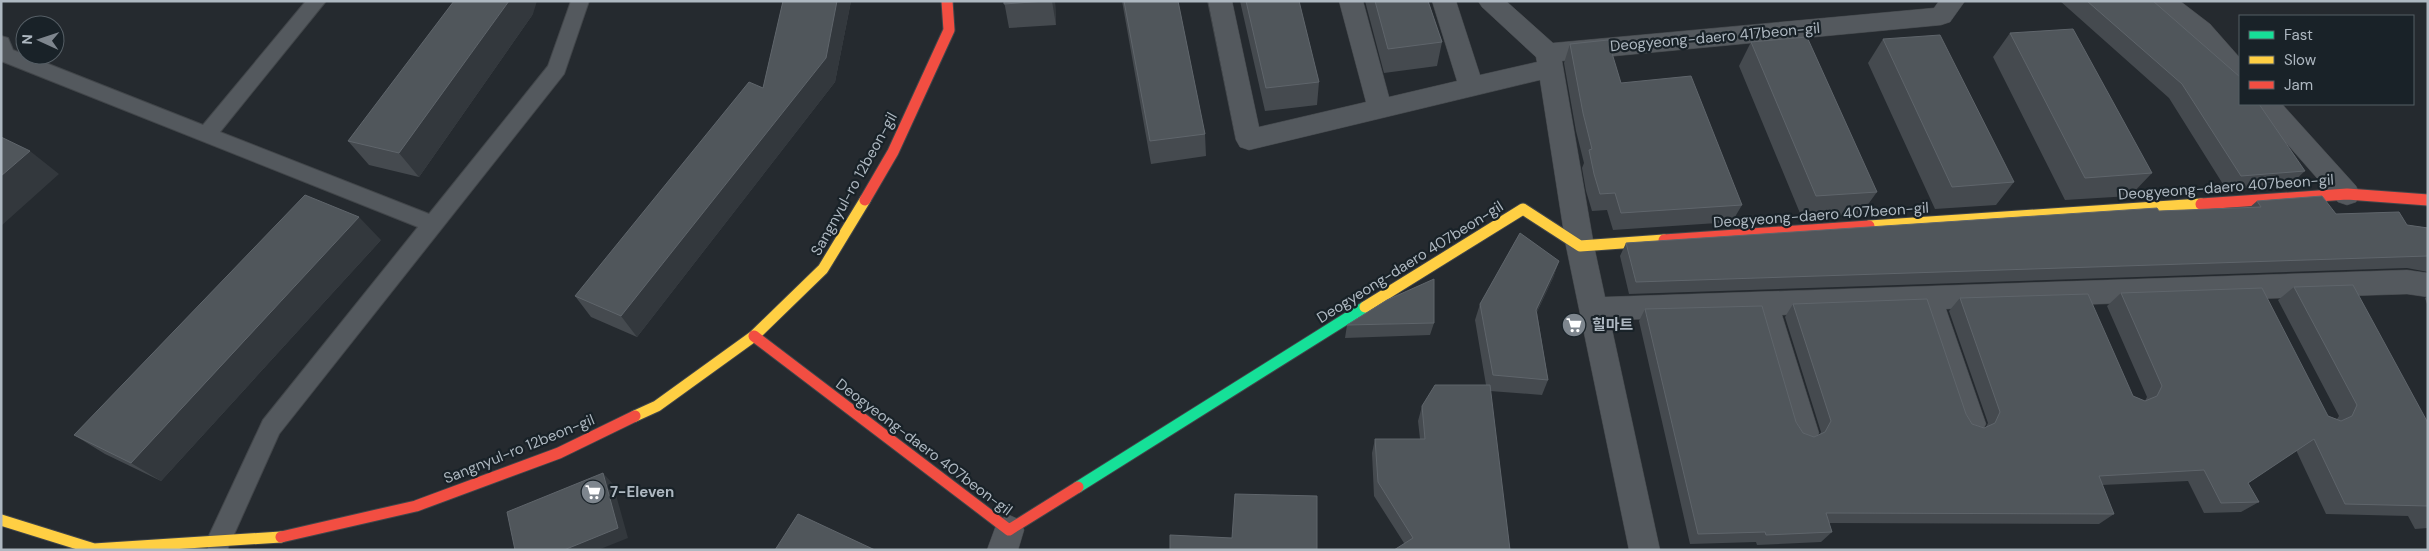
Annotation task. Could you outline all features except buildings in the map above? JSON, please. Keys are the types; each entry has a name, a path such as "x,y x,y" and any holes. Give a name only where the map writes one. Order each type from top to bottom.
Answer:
{"street":[{"name":"Sangnyul-ro 12beon-gil","path":"1,520 94,549 276,538 416,506 559,452 657,406 754,336 823,268 893,152 948,30 947,1"},
{"name":"Deogyeong-daero 417beon-gil","path":"1220,1 1249,140 1471,87 1550,61 1941,16 1953,1"},
{"path":"1351,1 1380,109"},
{"path":"1444,1 1471,87"},
{"path":"1490,1 1550,61 1580,246 1645,550"},
{"path":"2163,1 2201,30 2239,73"},
{"path":"2268,105 2347,194"},
{"name":"Deogyeong-daero 407beon-gil","path":"754,336 1006,540 1523,209 1580,246 2347,194 2428,200"},
{"path":"1593,309 2406,282 2428,284"},
{"path":"2349,284 2361,309"},
{"path":"2255,287 2268,313"},
{"path":"2085,292 2096,319"},
{"path":"1928,298 1971,424"},
{"path":"1765,304 1804,433"}],"lane":[{"path":"207,134 317,1"},
{"path":"218,542 271,427 557,68 580,1"},
{"path":"1,43 5,55 433,224"}],"traffic: fast":[{"path":"1078,487 1365,307"}],"traffic: slow":[{"path":"635,416 657,406 754,336 823,269 865,200"},
{"path":"1869,226 2201,204"},
{"path":"1365,307 1523,209 1580,246 1664,240"},
{"path":"1,520 94,549 281,537"}],"traffic: jam":[{"path":"865,200 893,152 949,30 947,1"},
{"path":"2201,204 2347,194 2428,200"},
{"path":"1664,240 1869,226"},
{"path":"754,336 1009,530 1078,487"},
{"path":"281,537 416,506 559,453 635,416"}],"place":[{"name":"힐마트","path":"1574,325"},
{"name":"7-Eleven","path":"593,492"}]}
